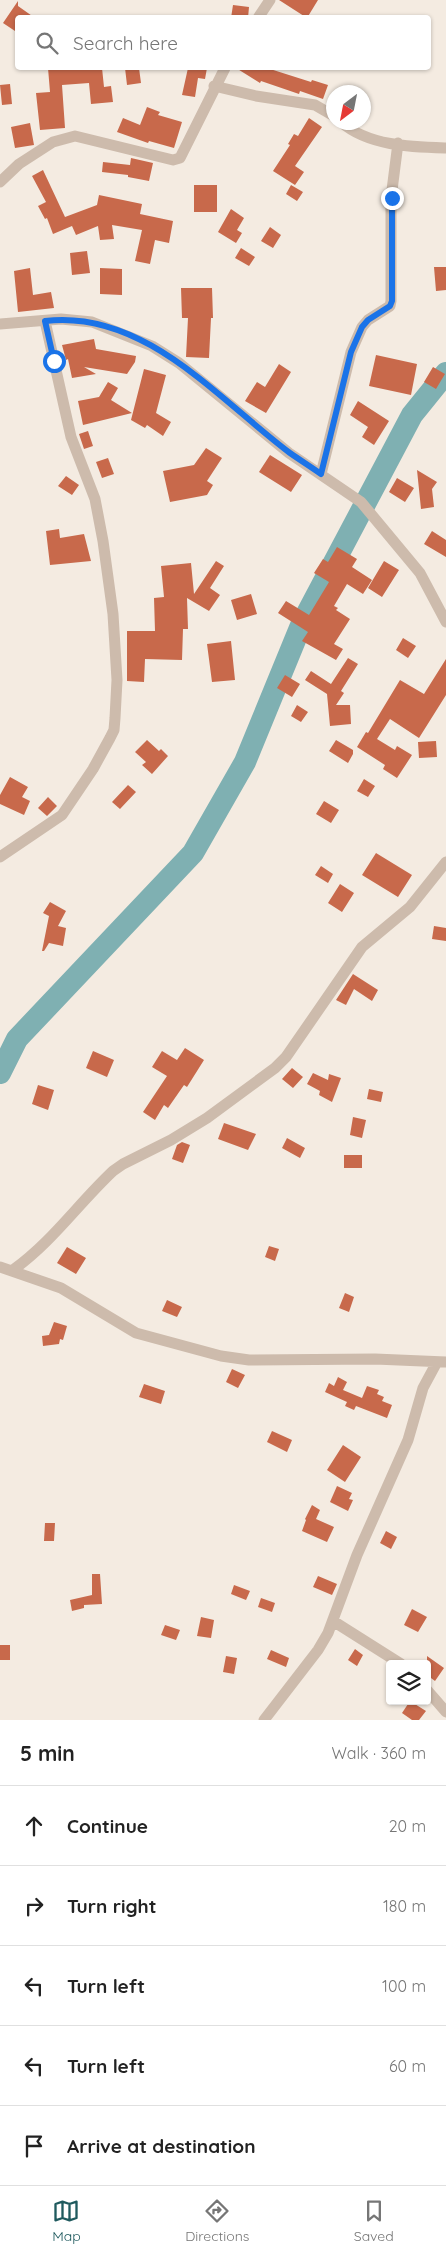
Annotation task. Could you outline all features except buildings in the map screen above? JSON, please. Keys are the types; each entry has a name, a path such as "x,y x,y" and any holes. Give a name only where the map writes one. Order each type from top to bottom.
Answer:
{"street":[{"path":"260,15 270,0"},
{"path":"0,182 19,164 53,142 75,136 178,159 182,156 214,86 224,70"},
{"path":"214,86 256,96 314,105 326,112"},
{"path":"353,130 360,135 376,140 446,148"},
{"path":"321,474 351,352 362,327 368,320 390,306 392,301 392,198 398,143"},
{"path":"0,324 61,319 92,322 152,346 179,363 289,452 361,502 420,573 446,622"},
{"path":"0,857 62,815 93,769 114,730 116,718 116,661 103,541 95,499 71,437 45,321"},
{"path":"12,1270 35,1254 112,1171 171,1140 207,1118 276,1068 286,1057 362,947 410,906 446,862"},
{"path":"0,1267 61,1288 136,1333 221,1356 249,1360 375,1359 442,1362"},
{"path":"264,1720 318,1650 333,1621 357,1555 408,1440 424,1388 442,1362"},
{"path":"333,1621 395,1660"},
{"path":"431,1695 446,1712"}],"waterway":[{"path":"0,1073 17,1039 193,853 245,762 302,623 412,415 446,373"}],"route":[{"path":"54,361 45,321 61,319 92,322 115,330 152,346 179,363 236,407 289,452 321,474 351,352 364,323 390,306 392,301 392,198"}]}
